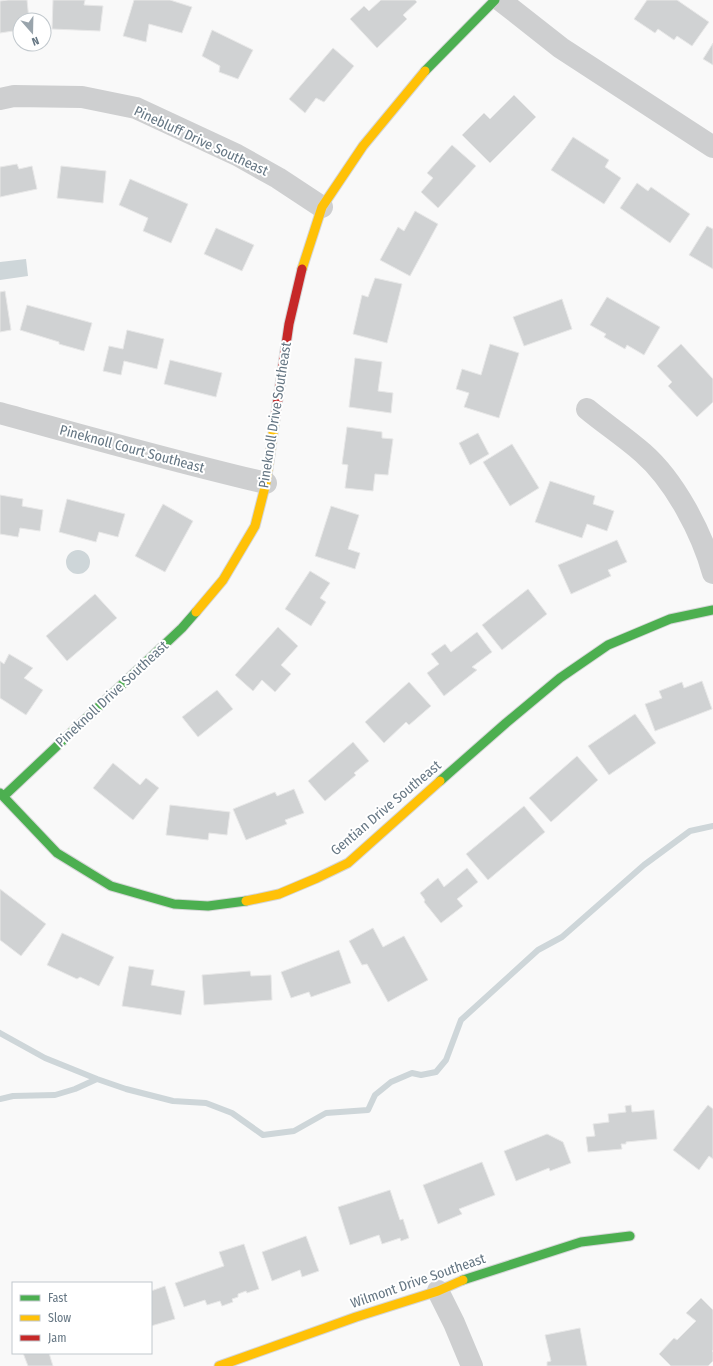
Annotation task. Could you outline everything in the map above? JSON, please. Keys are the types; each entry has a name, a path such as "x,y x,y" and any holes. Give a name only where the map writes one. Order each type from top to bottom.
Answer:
{"street":[{"name":"Pineknoll Drive Southeast","path":"2,794 182,628 224,580 255,526 266,483 289,324 304,260 322,207 363,146 417,81 495,0"},
{"path":"500,0 561,48 713,147"},
{"name":"Pinebluff Drive Southeast","path":"0,99 14,96 82,97 136,108 237,155 278,178 322,207"},
{"path":"586,410 643,453 663,475 682,502 700,536 713,573"},
{"name":"Pineknoll Court Southeast","path":"0,413 215,471 266,483"},
{"name":"Gentian Drive Southeast","path":"2,794 57,853 111,886 174,904 208,906 241,902 279,894 348,863 560,678 608,645 670,619 713,610"},
{"name":"Wilmont Drive Southeast","path":"219,1366 356,1317 438,1291 468,1278 581,1242 630,1236"},
{"path":"438,1291 454,1323 472,1366"}],"shaded area":[{"path":"26,259 28,276 0,280 0,262"},
{"path":"78,550 87,553 90,562 87,571 78,574 69,571 66,562 69,553"}],"building":[{"path":"27,0 28,12 12,12 12,31 0,33 0,1"},
{"path":"53,0 85,0 84,5 103,6 100,31 52,29"},
{"path":"134,0 170,0 192,7 182,33 149,24 146,42 123,36"},
{"path":"381,0 415,0 417,2 403,15 407,19 377,48 350,19 364,6 369,11"},
{"path":"647,0 677,0 709,22 692,46 677,36 674,40 658,29 655,33 634,19"},
{"path":"212,30 253,50 238,79 219,72 220,66 202,56"},
{"path":"713,43 713,65 703,59"},
{"path":"333,48 354,66 324,102 316,98 305,113 289,99"},
{"path":"514,95 536,117 490,163 462,135 484,113 490,119"},
{"path":"573,137 609,160 605,167 621,178 604,204 551,170"},
{"path":"452,145 476,166 438,208 421,192 433,178 427,173"},
{"path":"17,164 19,169 32,166 37,189 0,197 0,167"},
{"path":"61,166 106,171 103,203 57,198"},
{"path":"130,179 188,204 171,243 143,231 148,218 119,205"},
{"path":"637,183 648,191 651,187 690,214 670,243 620,208"},
{"path":"415,211 438,224 410,276 380,260 398,227 404,231"},
{"path":"707,226 713,229 713,269 689,255"},
{"path":"216,228 254,245 242,271 204,254"},
{"path":"375,278 402,284 387,343 353,334 362,295 368,297"},
{"path":"5,291 11,330 0,332 0,292"},
{"path":"607,297 660,327 644,355 627,345 625,349 604,337 606,334 590,325"},
{"path":"562,299 572,329 524,346 513,317"},
{"path":"27,305 92,323 84,351 20,330"},
{"path":"127,330 164,339 157,369 124,361 121,375 103,371 109,346 123,349"},
{"path":"490,344 519,353 499,418 464,407 469,393 456,389 462,369 481,375"},
{"path":"681,344 713,379 713,402 697,417 668,386 672,382 657,366"},
{"path":"355,358 382,362 378,391 393,393 391,413 349,407"},
{"path":"170,360 222,373 216,397 164,384"},
{"path":"347,427 382,432 382,438 393,439 388,475 375,474 373,491 345,488 348,465 342,464"},
{"path":"478,433 489,454 470,465 459,443"},
{"path":"512,444 539,488 510,506 483,462"},
{"path":"550,481 595,496 593,504 614,511 607,531 587,524 582,538 535,522"},
{"path":"0,495 23,499 22,506 43,510 40,531 20,528 18,537 0,534"},
{"path":"67,499 125,514 118,537 99,532 96,542 59,532"},
{"path":"163,504 193,521 165,572 135,556"},
{"path":"331,506 359,515 348,549 360,553 355,569 315,556"},
{"path":"617,540 627,562 608,570 611,576 571,594 558,565"},
{"path":"310,571 330,583 320,598 326,602 311,626 285,609"},
{"path":"528,589 547,614 502,650 482,625"},
{"path":"95,594 117,618 67,661 46,636"},
{"path":"278,627 298,646 281,665 291,674 275,692 262,680 253,691 235,675"},
{"path":"477,632 492,652 472,667 477,670 444,696 427,673 439,664 431,654 445,644 451,652"},
{"path":"9,654 33,668 24,678 43,690 26,715 0,698 0,661 4,664"},
{"path":"702,681 712,709 655,731 645,704 662,698 659,691 682,682 684,688"},
{"path":"409,682 431,706 409,725 406,722 384,743 365,722"},
{"path":"217,690 233,709 198,737 182,717"},
{"path":"635,714 656,743 609,775 588,746"},
{"path":"353,742 369,761 354,773 356,775 325,801 308,781"},
{"path":"577,756 598,780 551,822 529,798"},
{"path":"113,763 140,785 146,778 159,788 133,820 93,788"},
{"path":"294,789 304,813 285,820 287,824 246,840 233,809 275,792 277,796"},
{"path":"170,805 230,812 227,835 209,833 208,840 166,835"},
{"path":"524,806 545,832 488,880 466,854"},
{"path":"467,868 478,882 457,899 463,906 441,923 424,902 425,900 420,893 438,878 444,887"},
{"path":"0,889 46,924 21,956 0,940"},
{"path":"373,928 383,947 404,936 428,980 388,1002 367,964 362,965 349,941"},
{"path":"62,933 114,957 99,986 80,977 77,979 47,965"},
{"path":"339,950 351,983 311,997 309,992 291,998 281,972"},
{"path":"129,966 154,970 151,985 185,991 181,1015 122,1006"},
{"path":"250,971 251,976 271,975 272,1000 204,1005 202,975"},
{"path":"631,1105 632,1112 654,1110 657,1139 626,1142 626,1144 621,1144 622,1149 588,1152 586,1137 595,1136 593,1124 609,1122 608,1114 626,1112 625,1106"},
{"path":"708,1105 713,1109 713,1159 709,1156 699,1170 673,1150"},
{"path":"547,1134 563,1142 571,1163 550,1171 549,1168 516,1181 504,1151"},
{"path":"482,1162 495,1195 459,1209 462,1214 438,1224 423,1185"},
{"path":"390,1190 400,1220 403,1219 409,1238 401,1241 400,1238 382,1244 379,1235 350,1245 338,1207"},
{"path":"306,1236 319,1271 302,1277 300,1270 272,1281 262,1252"},
{"path":"244,1244 259,1289 238,1294 238,1297 232,1299 233,1302 222,1306 220,1301 207,1305 205,1300 184,1307 175,1283 224,1266 219,1252"},
{"path":"165,1286 175,1319 152,1326 152,1291"},
{"path":"701,1298 713,1310 713,1361 708,1366 671,1366 659,1354 674,1338 677,1340 696,1321 686,1313"},
{"path":"580,1328 587,1366 547,1366 547,1362 551,1361 545,1335"},
{"path":"23,1354 49,1354 53,1366 28,1366"}],"waterway":[{"path":"0,1033 45,1058 97,1079 126,1089 173,1101 206,1103 232,1113 263,1135 294,1131 326,1113 368,1110 375,1095 391,1082 412,1073 421,1075 436,1072 446,1060 461,1020 538,950 562,937 644,865 690,831 713,826"},
{"path":"0,1099 13,1096 55,1095 75,1089 97,1079"}],"traffic: fast":[{"path":"425,71 495,0"},
{"path":"440,781 560,678 608,645 670,619 713,610"},
{"path":"4,796 182,628 196,612"},
{"path":"0,793 57,853 111,886 174,904 208,906 246,901"},
{"path":"463,1280 581,1242 630,1236"}],"traffic: slow":[{"path":"302,269 322,207 363,146 425,71"},
{"path":"196,612 223,580 255,526 266,483 275,419"},
{"path":"246,901 279,894 348,863 440,781"},
{"path":"219,1366 356,1317 438,1291 463,1280"}],"traffic: jam":[{"path":"275,419 289,324 302,269"}]}
